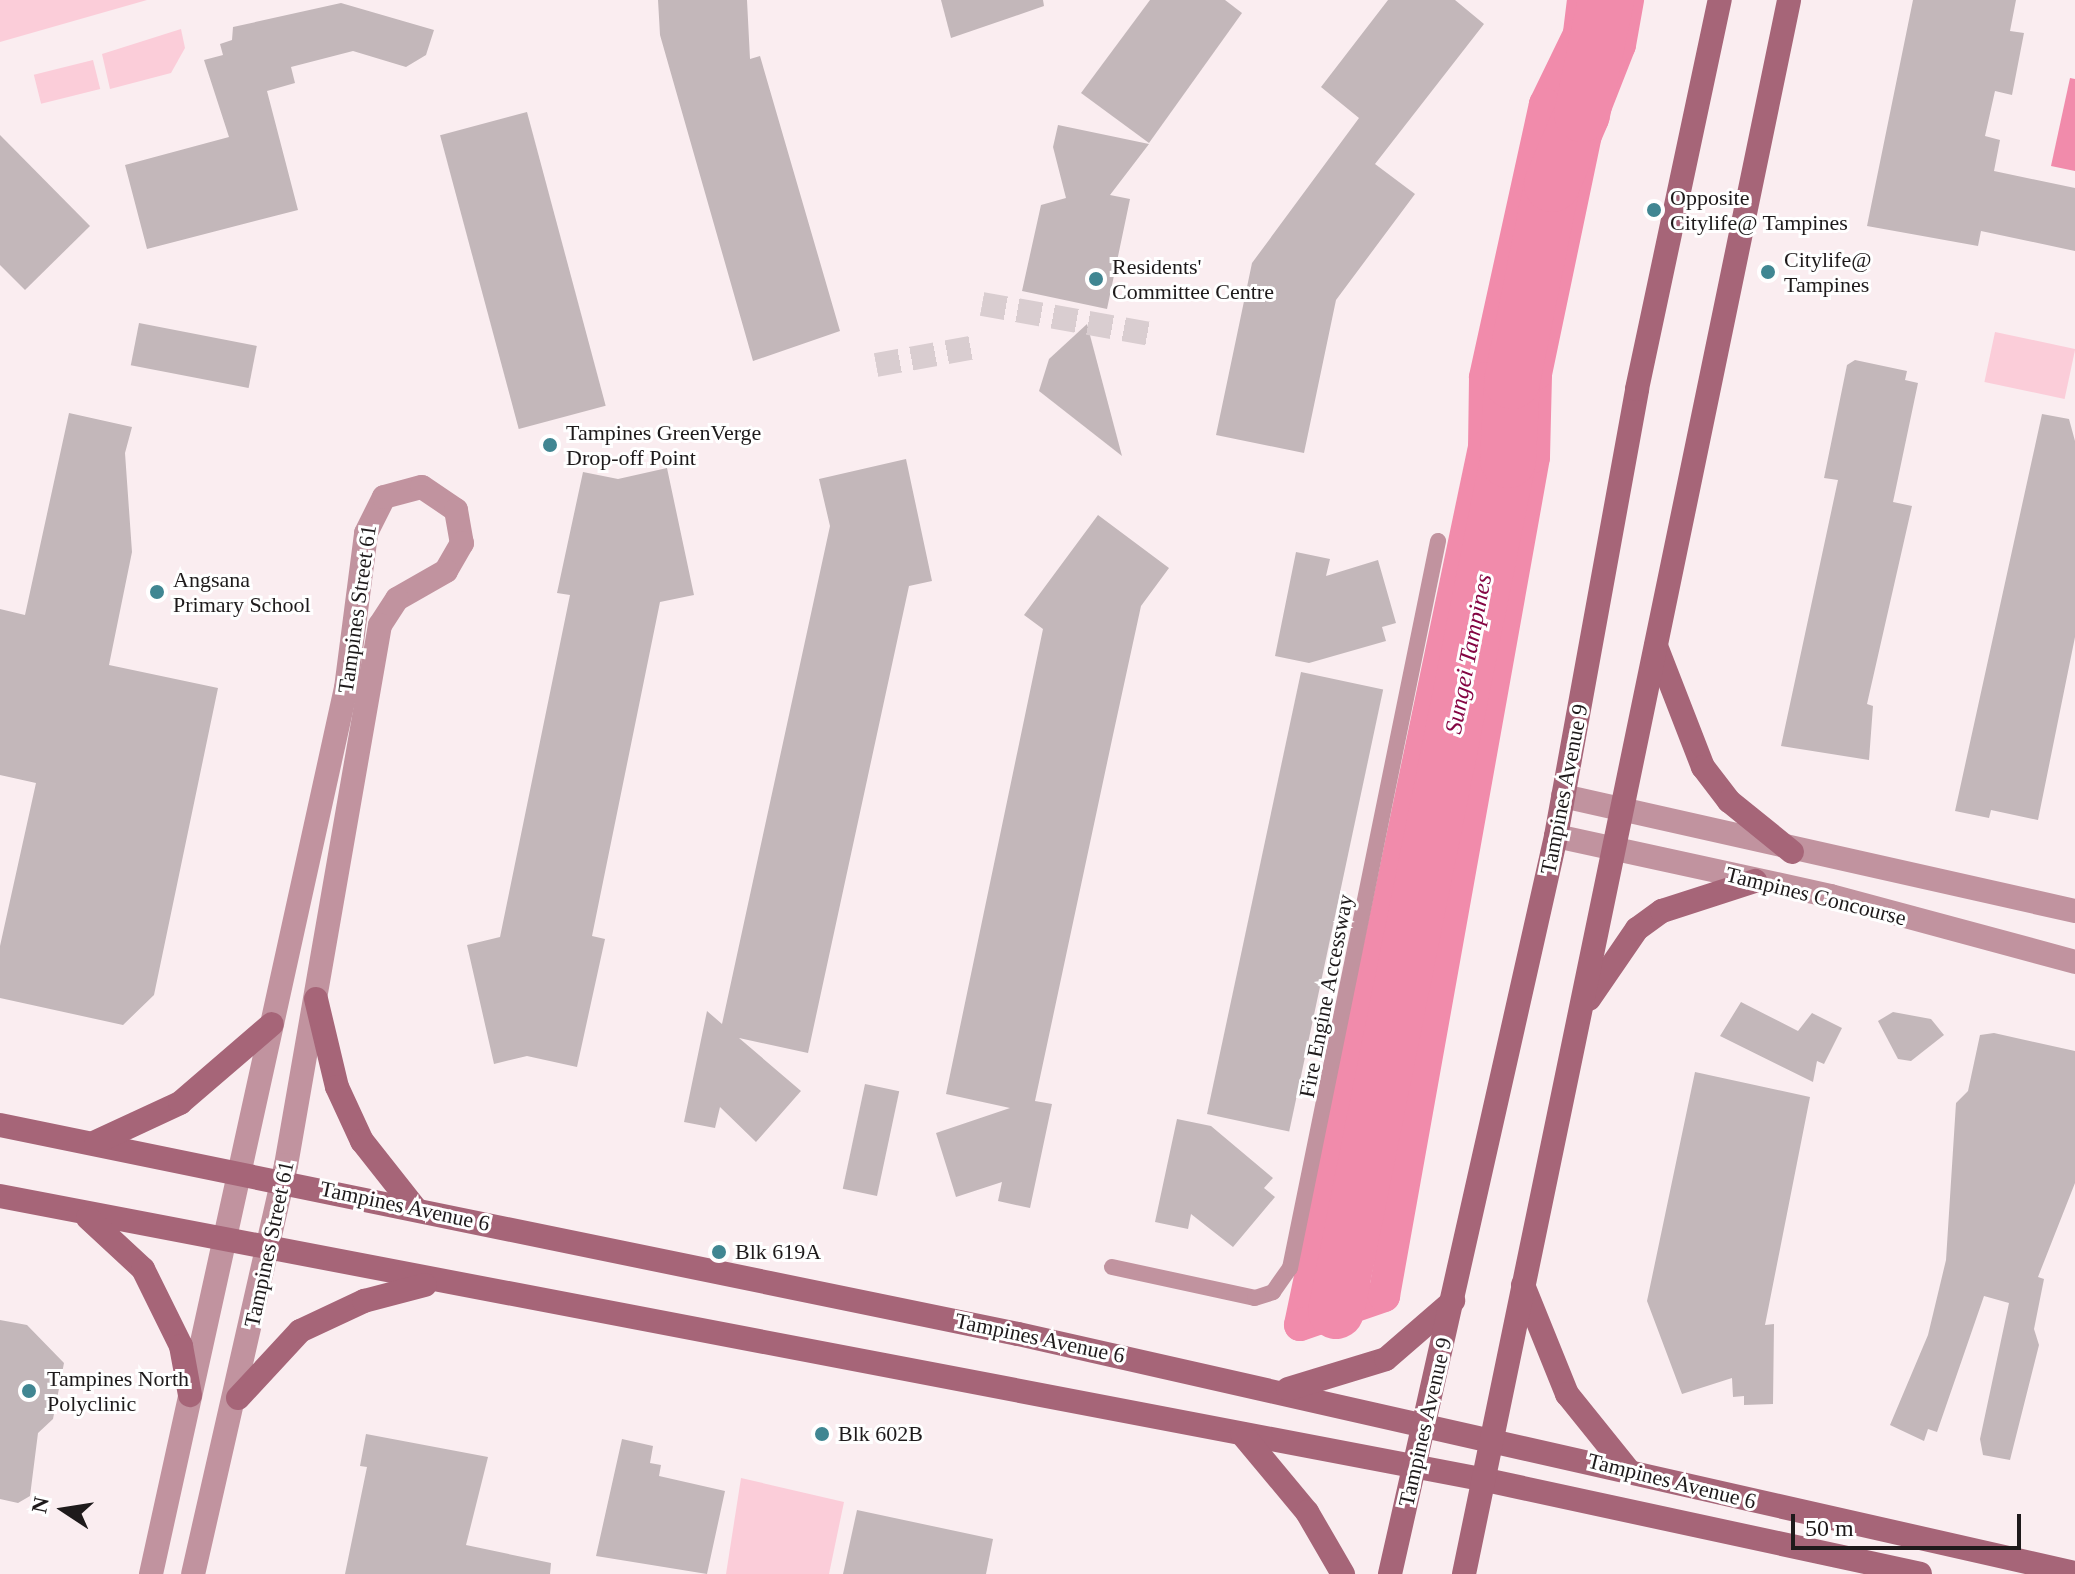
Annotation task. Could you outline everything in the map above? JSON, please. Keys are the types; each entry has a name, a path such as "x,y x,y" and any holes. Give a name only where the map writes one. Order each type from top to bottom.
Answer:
{"street":[{"name":"Tampines Avenue 9","path":"1390,1574 1556,836 1720,0"},
{"path":"1464,1574 1495,1438 1522,1283 1583,1008 1789,0"},
{"name":"Tampines Street 61","path":"151,1574 346,688 370,516 396,490 439,482 456,510 462,543 446,571 397,599 380,625 283,1179 238,1398 193,1574"},
{"path":"1655,644 1703,767 1729,801 1792,852"},
{"name":"Tampines Concourse","path":"1563,796 1792,852 2075,911"},
{"name":"Tampines Concourse","path":"1556,836 1755,881 2075,962"},
{"path":"1583,1008 1637,929 1712,889 1755,881"},
{"path":"316,999 337,1087 362,1141 415,1208"},
{"path":"96,1142 180,1103 272,1024"},
{"name":"Tampines Avenue 6","path":"0,1125 239,1169 1280,1391 2075,1573"},
{"name":"Tampines Avenue 6","path":"0,1196 431,1284 1486,1480 1920,1574"},
{"path":"80,1212 143,1269 181,1346 190,1395"},
{"path":"1522,1283 1567,1394 1628,1470"},
{"path":"238,1398 300,1331 364,1301 431,1284"},
{"path":"1280,1391 1386,1359 1454,1300"},
{"path":"1242,1434 1307,1512 1343,1574"}],"lane":[{"name":"Fire Engine Accessway","path":"1112,1267 1255,1298 1273,1292 1290,1268 1438,541"}],"shaded area":[{"path":"0,0 147,0 0,42"},
{"path":"181,29 185,48 171,73 110,89 102,54"},
{"path":"93,60 100,89 41,104 34,75"},
{"path":"2070,78 2075,79 2075,171 2051,166"},
{"path":"1995,332 2075,349 2065,399 1984,382"},
{"path":"741,1478 844,1502 829,1574 726,1574"}],"building":[{"path":"658,0 747,0 750,59 760,56 840,331 753,361 660,35"},
{"path":"941,0 1043,0 1044,6 951,38"},
{"path":"1150,0 1225,0 1242,13 1149,143 1081,93"},
{"path":"1388,0 1455,0 1484,24 1375,164 1415,194 1336,300 1304,453 1216,435 1252,263 1359,118 1321,87"},
{"path":"1913,0 2016,0 2010,31 2024,33 2012,95 1995,91 1985,136 2000,140 1994,171 2075,188 2075,251 1981,231 1978,246 1867,226"},
{"path":"341,3 434,30 426,55 406,67 353,51 291,67 295,83 267,91 298,210 147,249 125,165 229,137 204,60 223,55 220,44 232,40 233,27"},
{"path":"527,112 606,406 519,429 440,135"},
{"path":"1058,125 1149,144 1110,195 1130,199 1107,309 1022,291 1041,205 1066,198 1053,147"},
{"path":"0,135 90,226 25,290 0,265"},
{"path":"139,323 257,346 249,388 131,365"},
{"path":"1087,324 1122,456 1039,391 1049,359"},
{"path":"1855,360 1907,371 1905,380 1918,383 1893,502 1912,506 1867,704 1873,706 1869,760 1781,746 1838,480 1824,478 1847,365"},
{"path":"69,413 132,427 125,453 132,552 109,665 218,688 154,995 123,1025 0,998 0,946 36,783 0,775 0,609 25,615"},
{"path":"2042,414 2069,419 2075,441 2075,637 2038,820 1991,810 1989,818 1955,811"},
{"path":"906,459 932,581 909,586 808,1053 739,1038 801,1091 756,1142 720,1107 715,1128 684,1122 707,1011 722,1024 830,526 819,479"},
{"path":"667,468 694,595 660,602 592,936 605,939 577,1067 527,1056 494,1064 467,945 500,937 570,595 557,593 583,472 618,479"},
{"path":"1098,515 1169,568 1141,606 1035,1101 1052,1104 1030,1208 998,1201 1002,1182 956,1197 936,1133 1010,1108 946,1094 1043,629 1024,615"},
{"path":"1296,552 1330,559 1326,576 1378,560 1396,623 1382,627 1386,641 1309,663 1275,656"},
{"path":"1301,672 1383,689 1289,1132 1207,1114"},
{"path":"1741,1002 1798,1031 1812,1013 1842,1028 1824,1064 1817,1061 1813,1082 1720,1036"},
{"path":"1893,1012 1931,1019 1944,1035 1911,1061 1898,1059 1878,1021"},
{"path":"1994,1033 2075,1051 2075,1183 2038,1277 2044,1279 2034,1329 2039,1345 2010,1460 1983,1455 1980,1439 2009,1303 1984,1296 1937,1432 1928,1429 1924,1441 1890,1425 1928,1335 1946,1260 1956,1103 1968,1091 1980,1035"},
{"path":"1695,1072 1810,1097 1765,1325 1774,1324 1773,1404 1744,1405 1744,1396 1733,1397 1732,1378 1682,1394 1647,1301"},
{"path":"865,1084 899,1091 877,1196 843,1189"},
{"path":"1177,1119 1211,1126 1273,1178 1264,1188 1275,1197 1233,1247 1191,1214 1188,1229 1155,1222"},
{"name":"Tampines North Polyclinic","path":"0,1320 27,1325 64,1363 53,1419 38,1433 30,1496 18,1503 0,1499"},
{"path":"366,1434 488,1457 466,1545 551,1563 550,1574 345,1574 367,1467 360,1466"},
{"path":"622,1439 653,1446 650,1463 661,1465 659,1476 725,1491 707,1574 596,1556"},
{"path":"857,1510 993,1539 986,1574 843,1574"}],"waterway":[{"path":"1583,0 1579,34 1545,104 1485,378 1484,447 1300,1325 1384,1296 1534,457 1536,374 1587,129 1620,45 1628,0"},
{"name":"Sungei Tampines","path":"1336,1311 1508,460 1512,381 1552,184 1582,114 1606,0"}],"tunnel":[{"path":"982,304 1150,334"},
{"path":"876,365 975,347"}],"place":[{"name":"Opposite Citylife@ Tampines","path":"1654,210"},
{"name":"Citylife@ Tampines","path":"1768,272"},
{"name":"Residents' Committee Centre","path":"1096,279"},
{"name":"Tampines GreenVerge Drop-off Point","path":"550,445"},
{"name":"Angsana Primary School","path":"157,592"},
{"name":"Blk 619A","path":"719,1252"},
{"name":"Tampines North Polyclinic","path":"29,1391"},
{"name":"Blk 602B","path":"822,1434"}]}
